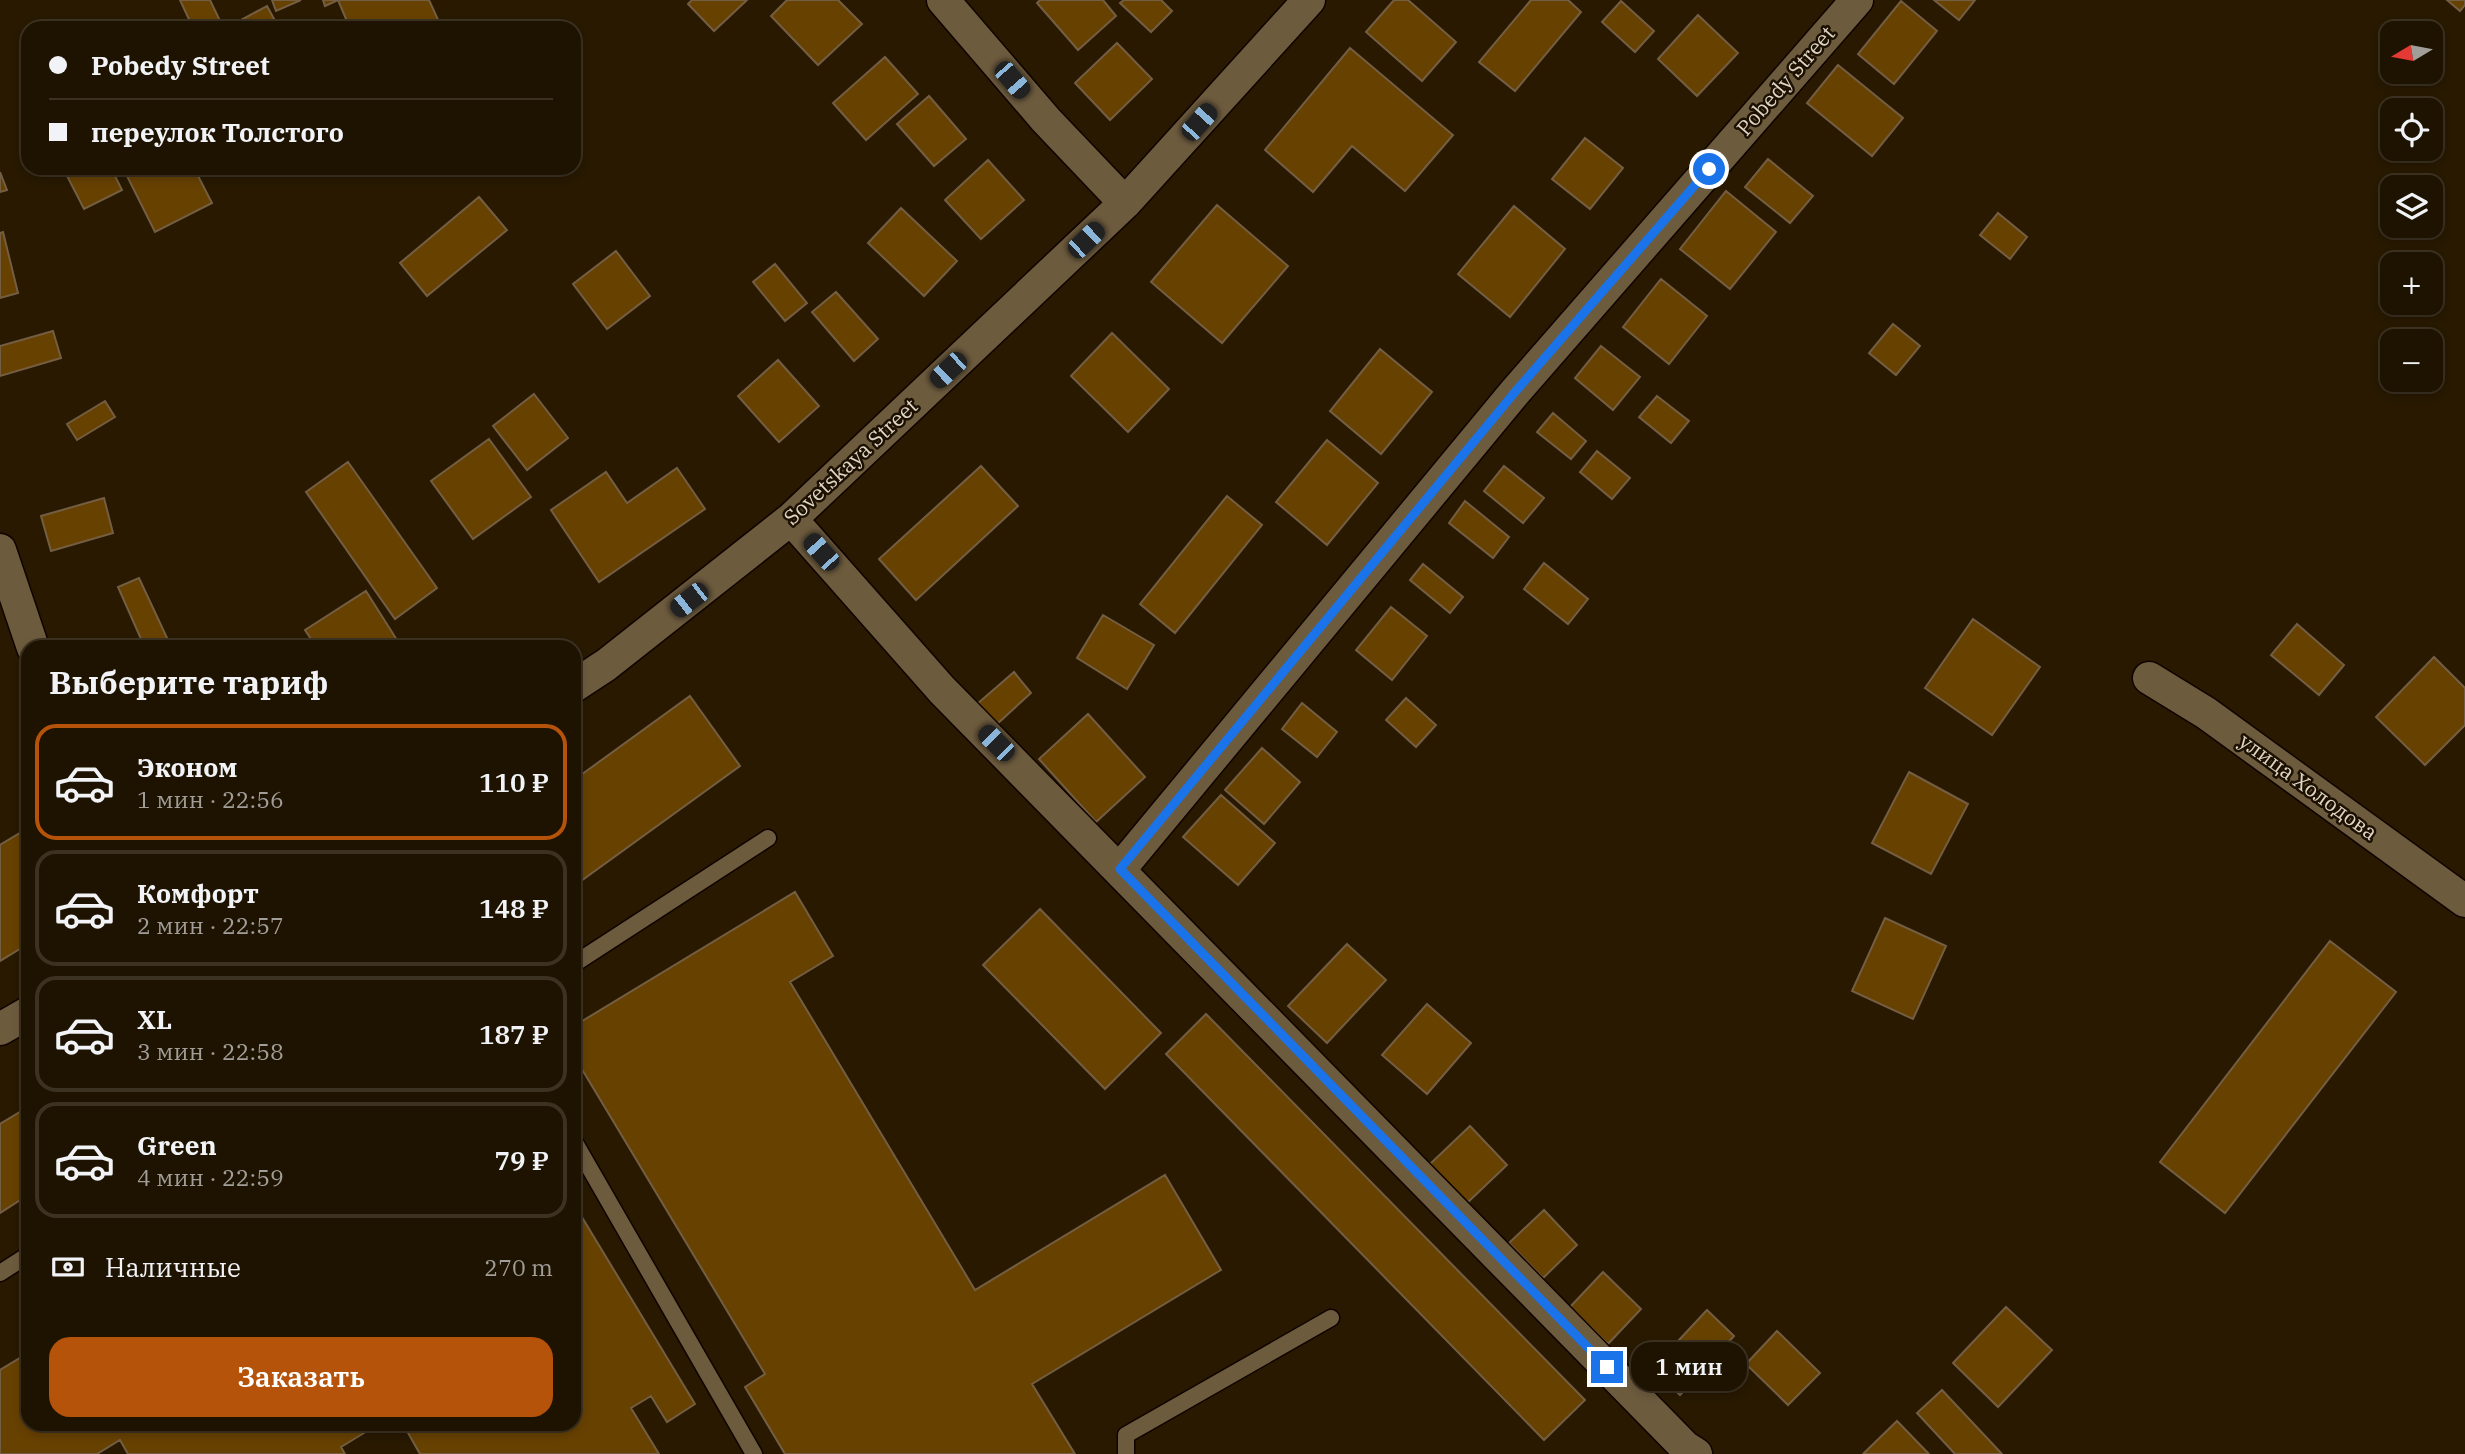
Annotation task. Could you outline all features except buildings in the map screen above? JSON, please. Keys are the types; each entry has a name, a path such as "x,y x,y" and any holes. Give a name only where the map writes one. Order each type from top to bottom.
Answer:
{"street":[{"path":"943,0 1046,120 1125,203"},
{"name":"Sovetskaya Street","path":"581,682 607,665 791,519 1125,203 1309,0"},
{"name":"Pobedy Street","path":"1120,869 1515,392 1857,0"},
{"path":"791,519 942,690 1685,1447 1696,1454"},
{"path":"1,555 30,640"},
{"name":"улица Холодова","path":"2148,678 2206,713 2465,901"},
{"path":"0,1029 21,1017"}],"lane":[{"path":"581,959 768,838"},
{"path":"581,1153 754,1454"},
{"path":"0,1273 21,1260"},
{"path":"1126,1454 1126,1435 1331,1318"}],"route":[{"path":"1607,1367 1120,869 1515,392 1709,169"}]}
